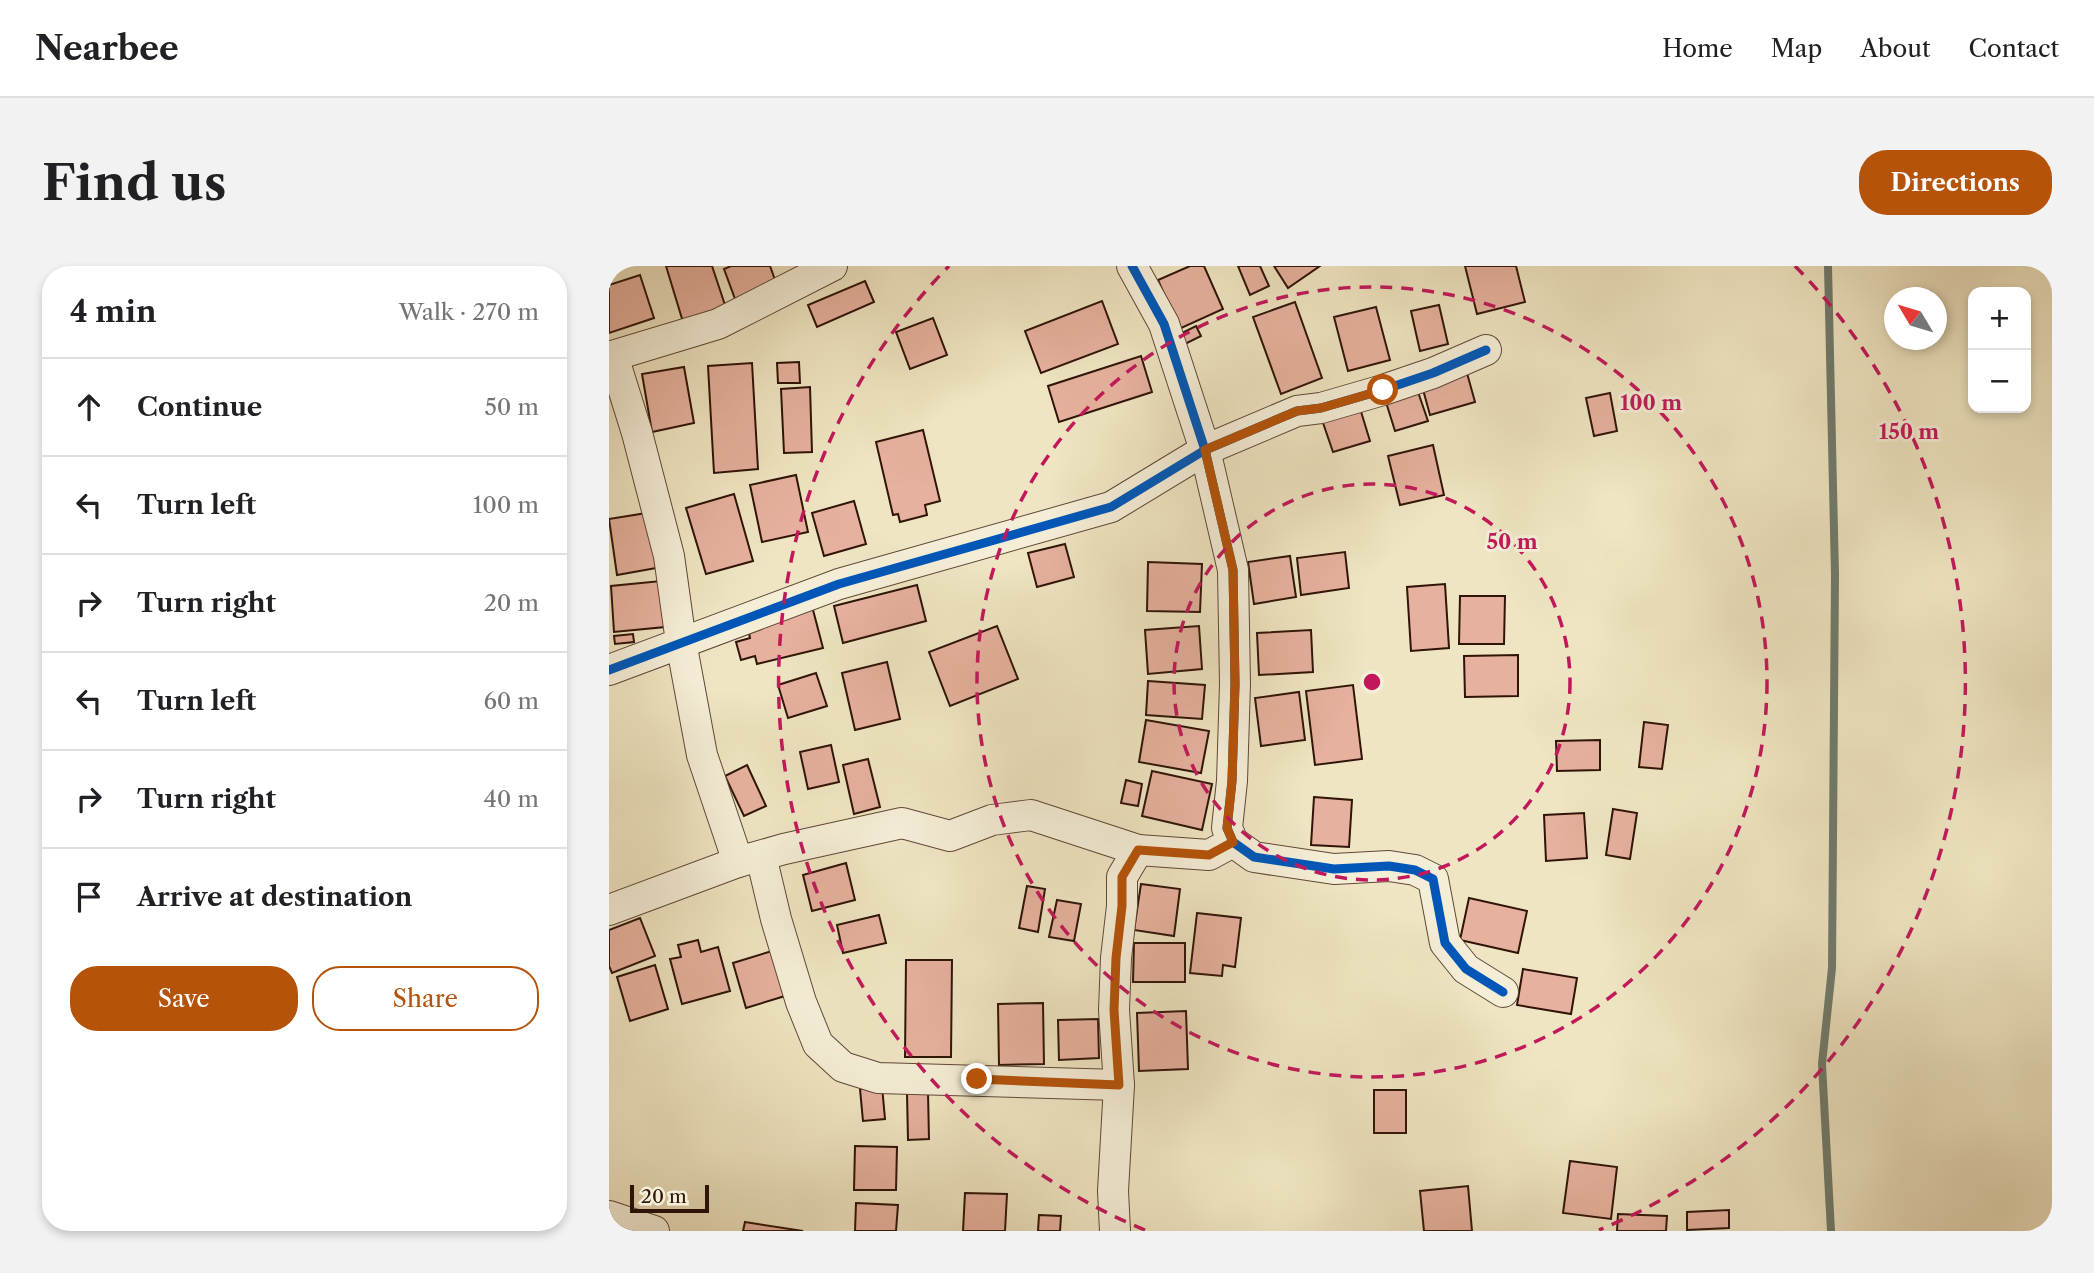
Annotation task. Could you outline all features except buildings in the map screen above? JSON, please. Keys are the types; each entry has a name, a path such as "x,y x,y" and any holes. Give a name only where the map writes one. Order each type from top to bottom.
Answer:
{"street":[{"path":"831,266 718,324 611,357 637,433 669,556 681,642 702,755 776,919 801,1002 818,1044 843,1067 878,1077 1119,1085"},
{"path":"1132,266 1164,324 1205,450 1233,570 1235,684 1232,781 1227,828 1233,842 1254,857 1334,869 1389,866 1415,870 1433,878 1445,943 1466,969 1503,992"},
{"path":"609,670 839,584 1111,507 1205,450 1297,411 1321,408 1383,390 1486,351"},
{"path":"609,910 750,859 902,823 950,836 992,820 1031,815 1138,850 1209,855 1233,842"},
{"path":"1115,1231 1113,1191 1119,1085 1114,1010 1116,958 1122,906 1122,877 1138,850"},
{"path":"609,1216 655,1231"}],"waterway":[{"path":"1828,266 1835,575 1832,968 1822,1064 1831,1231"}],"cycle path":[{"path":"1132,266 1164,324 1205,450 1233,570 1235,684 1232,781 1227,828 1233,842 1254,857 1334,869 1389,866 1415,870 1433,879 1445,943 1466,969 1503,992"},
{"path":"609,670 839,584 1111,507 1205,450 1297,411 1321,408 1383,390 1433,373 1486,350"}],"route":[{"path":"977,1079 1119,1085 1114,1010 1122,877 1138,850 1209,855 1233,842 1227,828 1232,781 1235,684 1233,570 1205,450 1297,411 1321,408 1383,390"}]}
